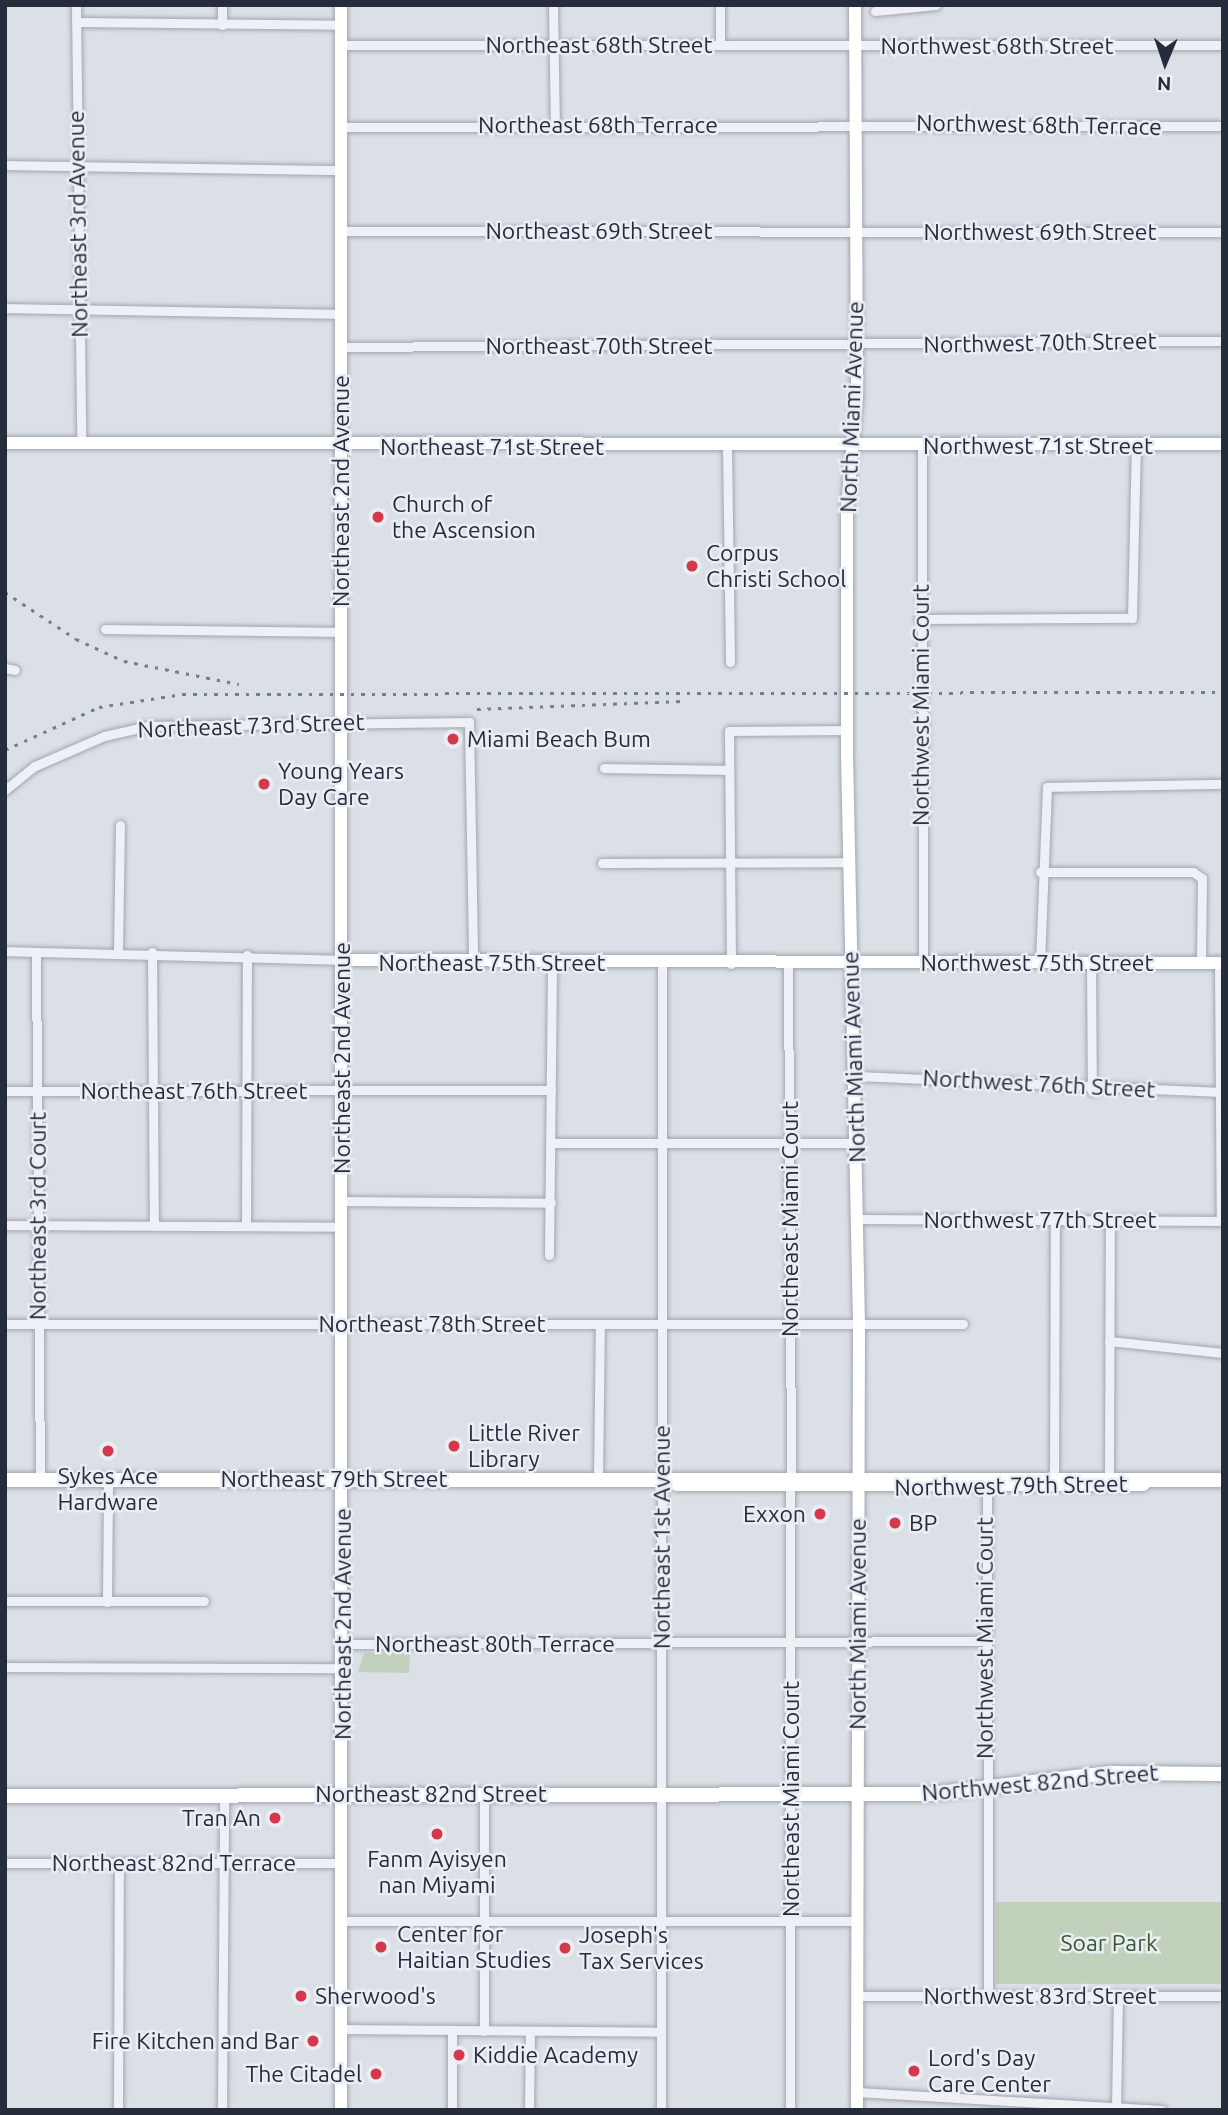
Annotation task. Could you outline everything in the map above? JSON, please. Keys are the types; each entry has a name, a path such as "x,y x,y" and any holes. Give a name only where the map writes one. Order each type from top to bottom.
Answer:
{"main road":[{"name":"Northeast 2nd Avenue","path":"341,5 341,2110"},
{"name":"North Miami Avenue","path":"855,5 857,345 848,730 848,862 856,1076 859,1324 857,2110"},
{"name":"Northeast 71st Street","path":"5,443 341,447 853,447"},
{"name":"Northwest 71st Street","path":"853,447 1223,444"},
{"name":"Northeast 75th Street","path":"343,960 852,964"},
{"name":"Northwest 75th Street","path":"852,964 1221,963"},
{"name":"Northwest 79th Street","path":"858,1481 1054,1475 1164,1480"},
{"path":"987,1488 1054,1475"},
{"name":"Northeast 79th Street","path":"5,1480 662,1480 686,1486 858,1481"},
{"name":"Northwest 79th Street","path":"858,1481 987,1488 1223,1480"},
{"name":"Northwest 82nd Street","path":"858,1794 985,1789 1110,1773 1223,1774"},
{"name":"Northeast 82nd Street","path":"5,1796 661,1792 858,1794"}],"street":[{"name":"Northeast 3rd Avenue","path":"76,5 81,443"},
{"path":"222,5 222,25"},
{"path":"553,5 555,126"},
{"path":"720,5 720,45"},
{"path":"875,11 936,5"},
{"path":"76,23 341,25"},
{"name":"Northeast 68th Street","path":"342,45 856,46"},
{"name":"Northwest 68th Street","path":"856,46 1223,45"},
{"name":"Northeast 68th Terrace","path":"341,127 855,123"},
{"name":"Northwest 68th Terrace","path":"855,123 1223,126"},
{"path":"5,165 341,170"},
{"name":"Northeast 69th Street","path":"342,231 857,231"},
{"name":"Northwest 69th Street","path":"857,231 1223,232"},
{"path":"5,308 341,314"},
{"name":"Northwest 70th Street","path":"857,345 1223,341"},
{"name":"Northeast 70th Street","path":"341,347 857,345"},
{"path":"919,619 1132,618 1136,446"},
{"path":"727,447 730,662"},
{"name":"Northwest Miami Court","path":"922,447 919,619 923,963"},
{"path":"106,629 342,632"},
{"name":"Northeast 73rd Street","path":"5,790 47,761 104,736 148,726 469,722 472,962"},
{"path":"731,964 729,731 848,730"},
{"path":"604,768 729,770"},
{"path":"1040,962 1040,872 1047,787 1223,784"},
{"path":"118,952 120,825"},
{"path":"602,863 848,862"},
{"path":"1040,872 1193,872 1202,878 1201,963"},
{"name":"Northeast 75th Street","path":"5,951 152,952 343,960"},
{"name":"Northeast 3rd Court","path":"36,952 40,1480"},
{"path":"152,952 154,1226"},
{"path":"246,1226 247,955"},
{"path":"1091,962 1092,1091"},
{"path":"549,1255 552,963"},
{"name":"Northeast 1st Avenue","path":"661,2110 662,963"},
{"path":"1221,963 1222,1221"},
{"name":"Northeast Miami Court","path":"788,964 792,1324 790,2110"},
{"name":"Northwest 76th Street","path":"856,1076 978,1078 1092,1091 1222,1092"},
{"name":"Northeast 76th Street","path":"5,1091 551,1090"},
{"path":"551,1143 857,1143"},
{"path":"341,1201 551,1203"},
{"name":"Northwest 77th Street","path":"858,1219 1222,1221"},
{"path":"1054,1475 1055,1221"},
{"path":"1109,1476 1110,1221"},
{"path":"5,1225 341,1227"},
{"name":"Northeast 78th Street","path":"5,1324 963,1324"},
{"path":"598,1480 600,1324"},
{"path":"1109,1342 1223,1353"},
{"path":"107,1602 108,1480"},
{"name":"Northwest Miami Court","path":"987,1488 985,1789 988,1997"},
{"path":"5,1601 204,1601"},
{"name":"Northeast 80th Terrace","path":"342,1644 985,1641"},
{"path":"5,1667 342,1668"},
{"path":"484,1794 484,2031"},
{"path":"222,2110 225,1795"},
{"name":"Northeast 82nd Terrace","path":"5,1863 342,1863"},
{"path":"118,2110 119,1863"},
{"path":"342,1921 858,1921"},
{"path":"1116,2109 1118,1995"},
{"name":"Northwest 83rd Street","path":"858,1996 1223,1996"},
{"path":"342,2029 661,2032"},
{"path":"452,2030 452,2110"},
{"path":"528,2110 530,2031"},
{"path":"857,2092 1161,2110"}],"green space":[{"path":"364,1653 410,1653 409,1673 358,1672"},
{"name":"Soar Park","path":"996,1902 1223,1902 1223,1984 996,1984"}],"railway":[{"path":"5,592 76,639 124,661 239,684"},
{"path":"5,750 99,707 183,694 1223,692"},
{"path":"477,709 683,701"}],"place":[{"name":"Church of the Ascension","path":"378,517"},
{"name":"Corpus Christi School","path":"692,566"},
{"name":"Miami Beach Bum","path":"453,739"},
{"name":"Young Years Day Care","path":"264,784"},
{"name":"Little River Library","path":"454,1446"},
{"name":"Sykes Ace Hardware","path":"108,1451"},
{"name":"Exxon","path":"820,1514"},
{"name":"BP","path":"895,1523"},
{"name":"Tran An","path":"275,1818"},
{"name":"Fanm Ayisyen nan Miyami","path":"437,1834"},
{"name":"Center for Haitian Studies","path":"381,1947"},
{"name":"Joseph's Tax Services","path":"565,1948"},
{"name":"Sherwood's","path":"301,1996"},
{"name":"Fire Kitchen and Bar","path":"313,2041"},
{"name":"Kiddie Academy","path":"459,2055"},
{"name":"Lord's Day Care Center","path":"914,2071"},
{"name":"The Citadel","path":"376,2074"}]}
